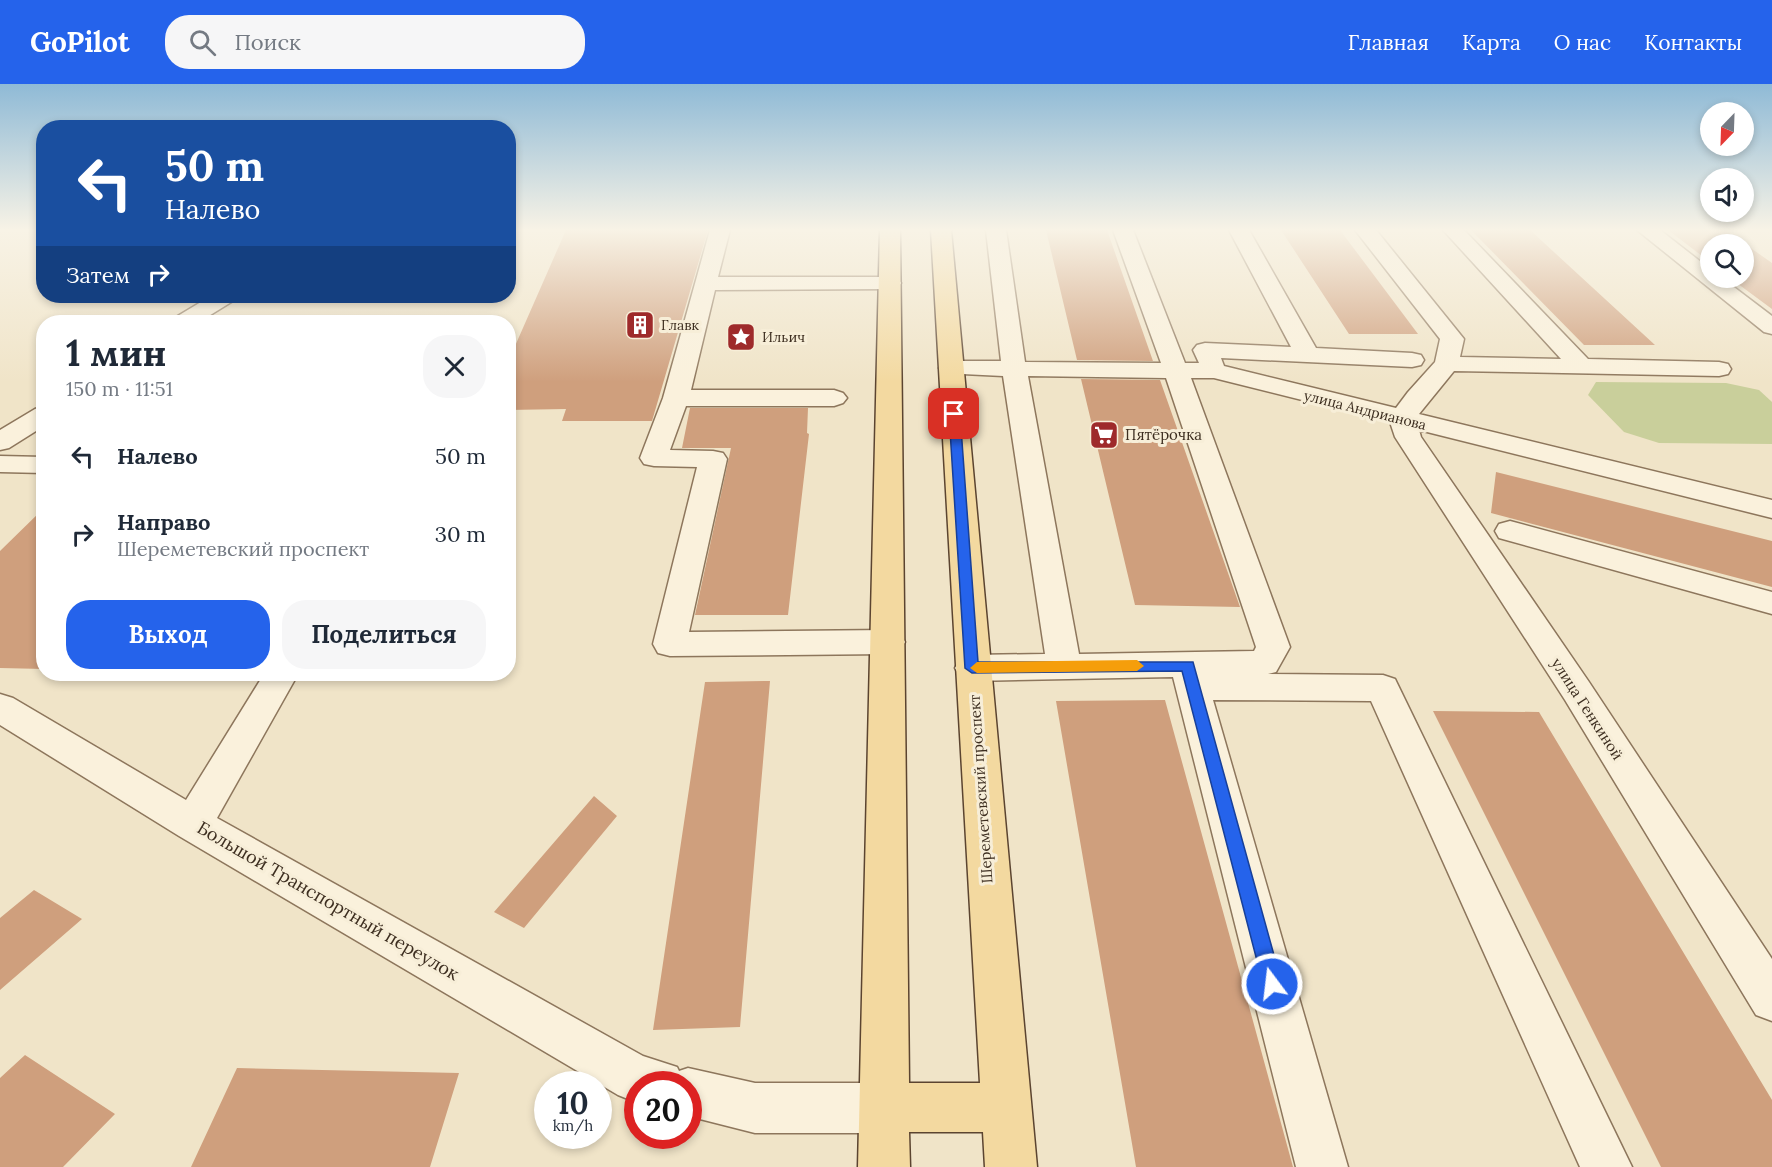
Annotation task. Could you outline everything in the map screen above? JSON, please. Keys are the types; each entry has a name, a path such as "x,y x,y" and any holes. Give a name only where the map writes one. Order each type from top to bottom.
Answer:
{"main road":[{"name":"Шереметевский проспект","path":"929,281 951,368 1011,1167"},
{"name":"Шереметевский проспект","path":"884,1167 890,283"},
{"path":"884,1108 1006,1107"}],"street":[{"path":"707,281 676,398 654,458 713,459 670,644 888,642"},
{"path":"1003,281 1014,367 1064,666"},
{"path":"1142,281 1273,647 1264,663 1190,676"},
{"path":"1267,281 1308,356"},
{"path":"1402,419 1447,364 1452,339 1405,281"},
{"path":"1501,281 1581,366"},
{"path":"1712,281 1772,327"},
{"path":"706,284 890,283"},
{"path":"195,315 214,303"},
{"path":"1214,371 1205,350 1412,360"},
{"path":"1447,364 1719,369"},
{"name":"улица Андрианова","path":"951,368 1214,371 1772,509"},
{"path":"676,398 834,398"},
{"path":"0,442 36,419"},
{"name":"улица Генкиной","path":"1402,419 1408,437 1577,691 1772,999"},
{"path":"0,464 36,465"},
{"path":"1510,531 1772,603"},
{"path":"972,668 1064,666 1383,688 1606,1167"},
{"path":"1190,676 1322,1167"},
{"path":"193,824 277,681"},
{"name":"Большой Транспортный переулок","path":"0,708 193,824 624,1072"},
{"path":"702,1095 755,1108 884,1108"}],"green space":[{"path":"1596,382 1726,383 1759,390 1772,402 1772,444 1659,443 1624,432 1588,395"}],"building":[{"path":"544,281 693,281 652,421 562,421 566,409 516,410 516,344"},
{"path":"1058,281 1125,281 1153,361 1077,360"},
{"path":"1314,281 1378,281 1418,334 1349,334"},
{"path":"1521,281 1585,281 1655,345 1584,345"},
{"path":"1754,281 1772,281 1772,309 1744,288 1754,288"},
{"path":"1081,379 1160,380 1240,607 1135,605"},
{"path":"690,408 808,408 807,433 809,434 788,615 695,615 731,448 682,448"},
{"path":"1496,472 1772,541 1772,587 1491,513"},
{"path":"36,516 36,669 0,668 0,551"},
{"path":"770,681 740,1027 653,1030 705,682"},
{"path":"1165,700 1293,1167 1136,1167 1056,701"},
{"path":"1433,711 1539,712 1772,1100 1772,1167 1661,1167"},
{"path":"594,796 617,816 524,928 494,912"},
{"path":"34,890 82,919 0,990 0,918"},
{"path":"25,1055 115,1114 63,1167 0,1167 0,1078"},
{"path":"237,1068 459,1073 430,1167 191,1167"}],"slow traffic":[{"path":"977,668 1137,666"}],"place":[{"name":"Главк","path":"640,325"},
{"name":"Ильич","path":"741,337"},
{"name":"Пятёрочка","path":"1104,435"}],"route":[{"path":"954,414 972,668 1188,666 1272,984"}]}
